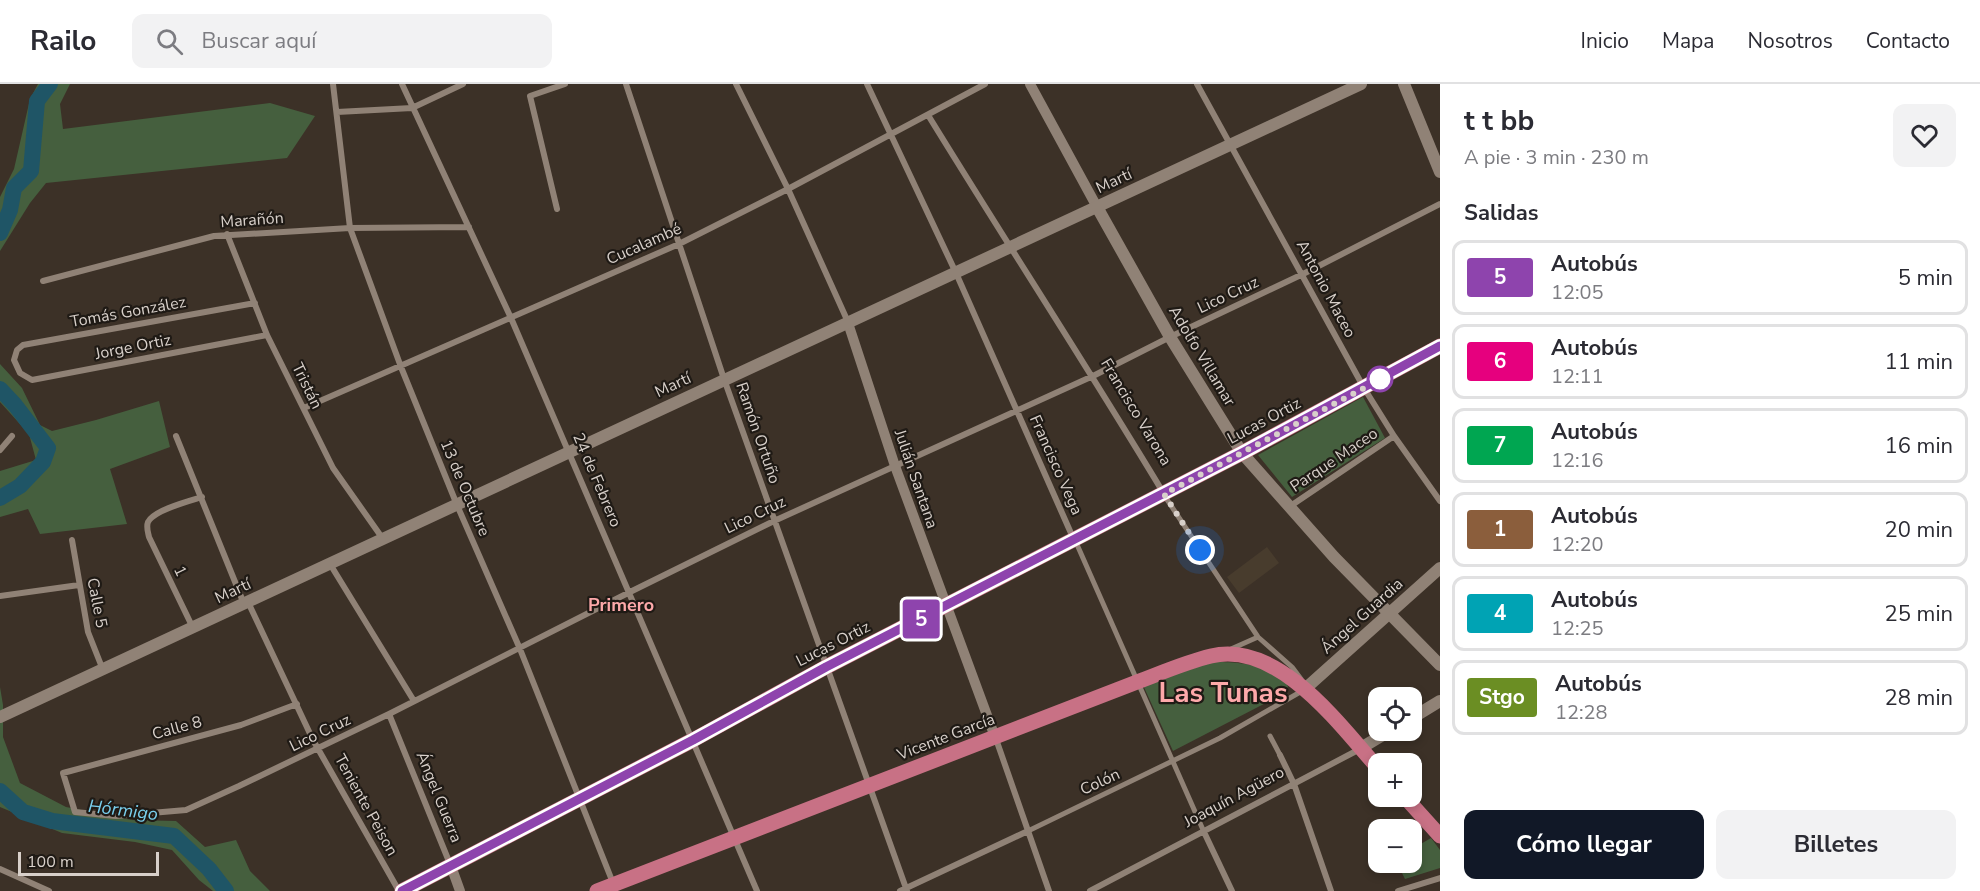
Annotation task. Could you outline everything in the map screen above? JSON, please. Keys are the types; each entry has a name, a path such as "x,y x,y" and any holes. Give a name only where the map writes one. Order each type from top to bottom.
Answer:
{"main road":[{"name":"Martí","path":"2,717 1361,84"},
{"path":"1404,84 1440,172"},
{"name":"Adolfo Villamar","path":"1097,207 1170,337 1242,453 1288,507 1389,614 1440,664"},
{"name":"Lucas Ortiz","path":"400,891 693,740 826,667 1164,494 1440,346"},
{"name":"Ángel Guardia","path":"1306,688 1440,568"},
{"name":"Vicente García","path":"597,891 614,888 869,785 1211,656 1238,656 1265,661 1306,688"},
{"name":"Francisco Varona","path":"1306,688 1368,756"},
{"path":"1422,712 1440,701"},
{"name":"Joaquín Agüero","path":"1361,748 1373,741"},
{"path":"1414,807 1440,836"}],"street":[{"name":"13 de Octubre","path":"333,84 350,228 401,367 457,505 520,649 614,888"},
{"name":"24 de Febrero","path":"402,84 469,226 570,452 757,891"},
{"path":"337,112 412,108 463,84"},
{"path":"557,209 530,96 565,84"},
{"name":"Ramón Ortuño","path":"626,84 724,379 869,785 904,890"},
{"name":"Julián Santana","path":"736,84 788,189 848,323 895,466 1049,891"},
{"name":"Francisco Vega","path":"867,84 956,273 1232,891"},
{"name":"Cucalambé","path":"304,408 679,244 985,84"},
{"name":"Adolfo Villamar","path":"1030,84 1097,207"},
{"name":"Antonio Maceo","path":"1197,84 1364,388 1394,436 1440,501"},
{"name":"Francisco Varona","path":"928,115 1009,248 1093,376 1164,494 1258,637 1292,667 1306,688"},
{"name":"Lico Cruz","path":"75,812 116,816 186,810 318,749 774,521 1093,376 1303,274 1440,204"},
{"name":"Marañón","path":"43,281 227,234 350,228 469,226"},
{"name":"Tristán","path":"227,234 267,335 333,468 382,539"},
{"name":"Tomás González","path":"14,360 17,350 22,345 255,303"},
{"name":"Jorge Ortiz","path":"14,360 20,373 32,380 267,335"},
{"path":"0,450 12,436"},
{"name":"Teniente Peison","path":"176,436 246,603 318,749 400,891"},
{"name":"Parque Maceo","path":"1288,507 1394,436"},
{"name":"1","path":"193,628 148,537 147,526 149,519 157,514 202,497"},
{"name":"Calle 5","path":"72,540 88,632 103,670"},
{"path":"330,564 414,701"},
{"path":"0,596 79,585"},
{"path":"1219,655 1258,637"},
{"name":"Colón","path":"904,890 1173,762 1220,738 1306,688"},
{"name":"Calle 8","path":"75,812 63,773 241,725 297,704"},
{"name":"Ángel Guerra","path":"389,714 460,891"},
{"path":"1270,736 1294,784 1331,891"},
{"name":"Joaquín Agüero","path":"1090,891 1361,748"},
{"path":"0,869 49,891"},
{"path":"1398,891 1440,878"}],"shaded area":[{"path":"1267,547 1279,563 1239,593 1227,577"}],"green space":[{"path":"38,84 70,84 60,104 63,129 270,103 315,116 287,158 46,183 30,203 0,251 0,197 14,169 30,99"},
{"path":"0,364 22,388 40,425 52,431 159,401 170,447 110,469 127,524 40,534 28,509 0,517 0,471 36,460 29,434 0,402"},
{"path":"1363,397 1385,438 1292,497 1258,455"},
{"path":"1217,662 1246,664 1267,669 1283,680 1288,687 1283,694 1173,751 1143,685 1197,664"},
{"path":"0,687 3,705 3,737 20,783 66,807 132,820 176,821 205,847 236,840 250,871 270,891 213,891 199,880 172,850 135,842 62,833 0,807"},
{"path":"1431,838 1440,850 1440,868 1405,879 1402,873 1422,873 1422,843"}],"waterway":[{"name":"Hórmigo","path":"0,233 10,210 14,188 31,171 37,101 50,84"},
{"name":"Hórmigo","path":"0,389 48,448 43,462 20,486 0,498"},
{"name":"Hórmigo","path":"0,791 23,812 52,821 174,836 209,869 226,891"}],"bus line":[{"name":"5","path":"402,891 693,740 826,667 1164,494 1440,346"}],"district":[{"name":"Primero","path":"621,605"},
{"name":"Las Tunas","path":"1223,693"}],"route":[{"path":"1200,550 1164,494 1383,378 1380,379"}]}
